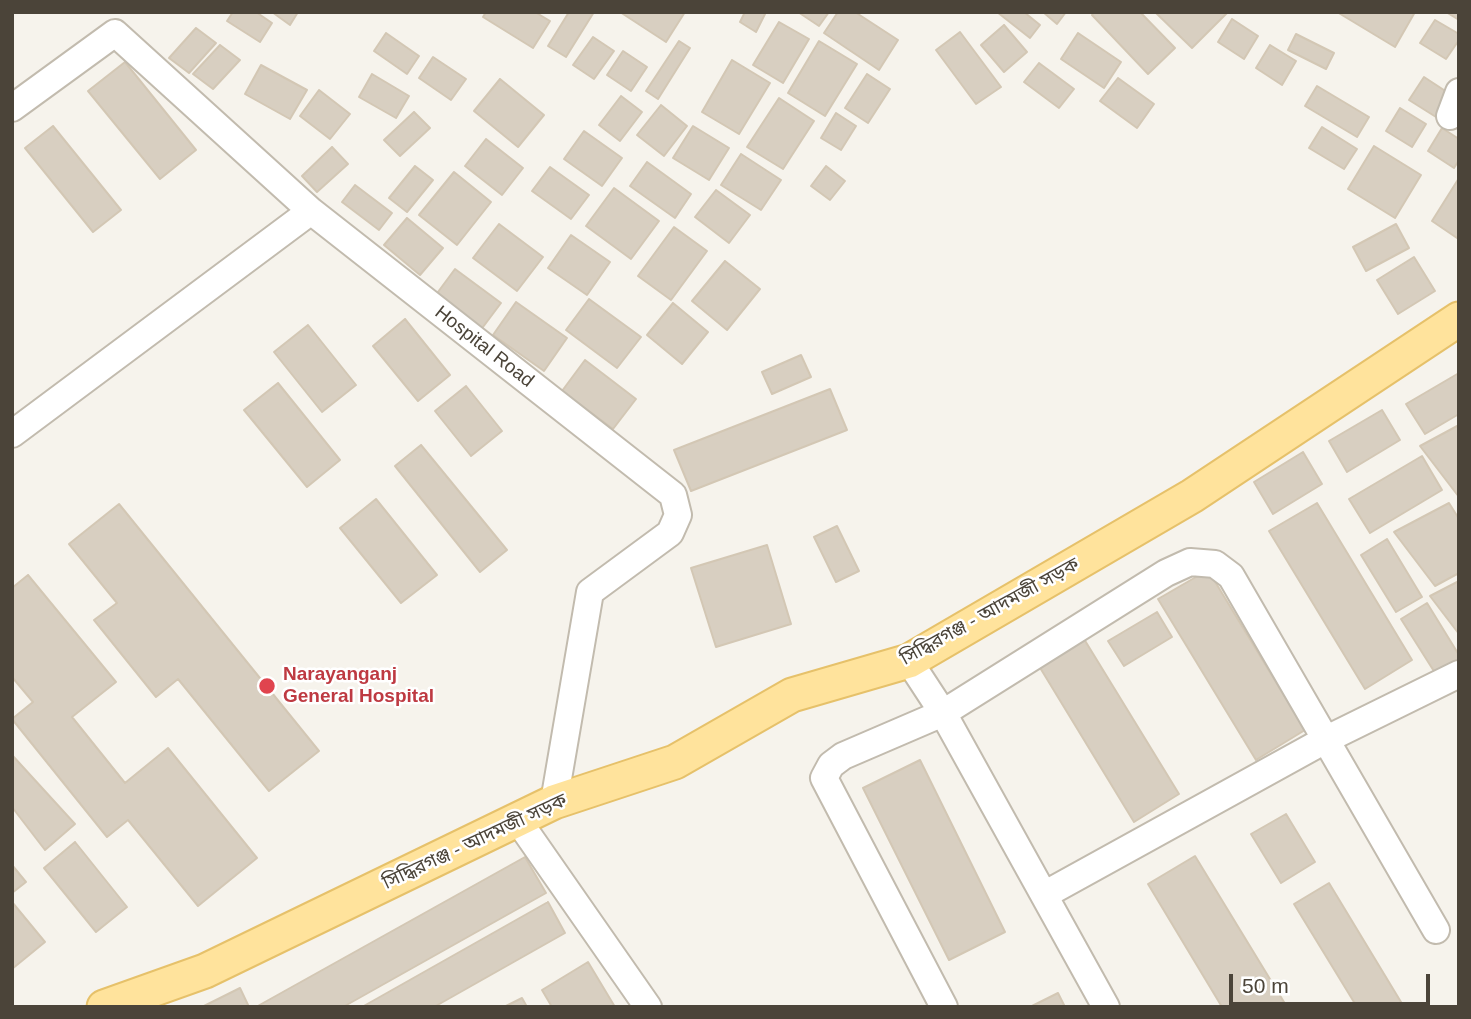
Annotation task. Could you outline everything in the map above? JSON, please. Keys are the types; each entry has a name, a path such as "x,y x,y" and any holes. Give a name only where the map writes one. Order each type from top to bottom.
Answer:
{"main road":[{"name":"সিদ্ধিরগঞ্জ - আদমজী সড়ক","path":"104,1007 205,971 554,802 675,762 792,695 909,662 1192,496 1459,319"}],"street":[{"name":"Hospital Road","path":"12,107 115,33 311,211 673,495 678,514 670,533 590,592 554,802"},
{"path":"12,434 311,211"},
{"path":"944,1007 824,778 831,765 843,756 943,713 1166,573 1190,562 1215,564 1230,576 1436,930"},
{"path":"909,662 943,713 1106,1007"},
{"path":"1044,895 1325,740 1459,674"},
{"path":"517,819 648,1007"}],"building":[{"path":"233,12 256,12 272,23 260,42 227,21"},
{"path":"272,12 298,12 290,25"},
{"path":"486,12 535,12 550,21 533,48 483,17"},
{"path":"569,12 594,12 566,57 548,46"},
{"path":"620,12 685,12 666,42"},
{"path":"745,12 766,12 756,32 740,22"},
{"path":"798,12 829,12 819,26"},
{"path":"838,12 855,12 898,40 879,70 824,33"},
{"path":"997,12 1024,12 1040,25 1030,38"},
{"path":"1043,12 1066,12 1057,24"},
{"path":"1094,12 1140,12 1175,48 1148,74 1092,15"},
{"path":"1155,12 1228,12 1192,48"},
{"path":"1337,12 1415,12 1395,47"},
{"path":"1446,12 1459,12 1459,20"},
{"path":"1232,19 1258,36 1244,59 1218,42"},
{"path":"1435,20 1459,34 1459,40 1446,59 1420,43"},
{"path":"779,22 809,39 783,83 753,65"},
{"path":"1004,25 1027,52 1004,72 981,45"},
{"path":"196,28 216,43 189,73 169,58"},
{"path":"960,32 1001,87 976,104 936,50"},
{"path":"386,33 419,56 407,74 374,51"},
{"path":"1078,33 1121,62 1104,88 1061,59"},
{"path":"1296,34 1334,53 1326,69 1288,50"},
{"path":"593,37 614,51 594,79 573,65"},
{"path":"679,41 690,48 658,99 646,91"},
{"path":"819,41 857,64 825,116 788,93"},
{"path":"220,45 240,60 213,89 193,74"},
{"path":"1270,45 1296,61 1282,85 1256,68"},
{"path":"623,51 647,67 631,91 607,75"},
{"path":"433,57 466,79 451,100 419,78"},
{"path":"732,60 770,83 739,134 702,112"},
{"path":"125,62 196,150 160,179 88,91"},
{"path":"1039,63 1074,89 1059,108 1024,82"},
{"path":"261,65 307,90 290,119 245,94"},
{"path":"372,74 409,96 396,118 359,97"},
{"path":"867,74 890,89 868,123 845,108"},
{"path":"1424,77 1450,94 1436,117 1409,100"},
{"path":"1118,78 1154,104 1137,128 1100,101"},
{"path":"500,79 544,115 518,147 474,111"},
{"path":"1317,86 1369,117 1357,137 1305,106"},
{"path":"319,90 350,114 330,139 300,116"},
{"path":"621,96 642,112 620,141 599,125"},
{"path":"779,98 814,121 783,169 747,147"},
{"path":"661,105 687,126 664,156 637,135"},
{"path":"1400,108 1426,124 1412,147 1386,131"},
{"path":"414,112 430,128 400,156 384,140"},
{"path":"836,113 856,126 841,150 821,138"},
{"path":"53,126 121,210 93,232 25,148"},
{"path":"693,126 729,148 709,180 673,158"},
{"path":"1322,127 1357,149 1344,169 1309,148"},
{"path":"1442,128 1459,139 1459,160 1454,168 1428,151"},
{"path":"584,131 622,158 602,186 564,159"},
{"path":"486,139 523,168 502,195 465,166"},
{"path":"1374,146 1421,175 1395,218 1348,189"},
{"path":"332,147 348,164 317,192 302,176"},
{"path":"741,154 781,180 761,210 721,185"},
{"path":"647,162 691,194 675,218 630,186"},
{"path":"415,166 433,180 407,212 389,198"},
{"path":"826,166 845,181 830,200 811,186"},
{"path":"550,167 589,195 571,219 532,191"},
{"path":"454,172 491,202 457,245 419,215"},
{"path":"1459,178 1459,235 1457,238 1432,221"},
{"path":"355,185 392,213 379,230 342,202"},
{"path":"614,188 659,221 631,259 586,226"},
{"path":"716,190 750,215 729,243 695,217"},
{"path":"407,218 443,248 420,275 384,245"},
{"path":"499,224 543,257 517,291 473,258"},
{"path":"1396,224 1409,248 1366,271 1353,247"},
{"path":"674,227 707,251 671,300 638,276"},
{"path":"571,235 610,262 587,295 548,268"},
{"path":"1414,257 1435,291 1398,314 1377,280"},
{"path":"725,261 760,289 727,330 692,301"},
{"path":"455,269 501,303 480,331 435,296"},
{"path":"589,299 641,337 617,368 566,330"},
{"path":"516,302 567,338 544,371 493,335"},
{"path":"673,303 708,332 682,364 647,335"},
{"path":"405,319 450,375 418,401 373,346"},
{"path":"308,325 356,385 322,412 274,352"},
{"path":"801,355 811,377 772,394 762,372"},
{"path":"585,360 636,399 613,429 562,391"},
{"path":"1459,373 1459,414 1425,434 1406,404"},
{"path":"278,383 340,460 307,487 244,410"},
{"path":"466,386 502,431 471,456 435,411"},
{"path":"830,389 847,430 691,491 674,450"},
{"path":"1382,410 1400,440 1347,472 1329,441"},
{"path":"1459,425 1459,497 1420,446"},
{"path":"421,445 507,550 480,572 395,466"},
{"path":"1303,452 1322,484 1273,514 1254,482"},
{"path":"1422,456 1442,490 1370,533 1349,499"},
{"path":"376,499 437,575 401,603 340,528"},
{"path":"1317,503 1412,660 1365,689 1269,531"},
{"path":"1449,503 1459,519 1459,573 1435,586 1394,532"},
{"path":"119,504 319,751 269,791 178,679 156,697 94,620 117,603 69,544"},
{"path":"837,526 859,571 836,582 814,537"},
{"path":"1387,539 1422,597 1396,612 1361,555"},
{"path":"767,545 791,624 716,647 691,568"},
{"path":"1208,570 1305,730 1256,760 1158,599"},
{"path":"28,575 116,682 72,717 125,783 168,748 257,858 198,906 128,820 107,837 12,719 33,702 12,677 12,588"},
{"path":"1459,581 1459,634 1430,596"},
{"path":"1427,603 1459,655 1459,663 1437,676 1401,619"},
{"path":"1157,612 1172,637 1124,666 1108,641"},
{"path":"1084,639 1179,794 1134,822 1039,666"},
{"path":"12,755 75,824 45,850 12,807"},
{"path":"920,760 1005,932 949,960 863,788"},
{"path":"1286,814 1315,862 1281,883 1251,834"},
{"path":"75,842 127,907 96,932 44,868"},
{"path":"1195,856 1287,1007 1222,1007 1148,884"},
{"path":"525,857 546,893 343,1007 256,1007"},
{"path":"12,865 26,882 12,893"},
{"path":"1329,883 1404,1007 1357,1007 1294,904"},
{"path":"12,902 45,942 12,969"},
{"path":"548,902 565,933 434,1007 362,1007"},
{"path":"588,962 615,1007 552,1007 542,990"},
{"path":"240,988 249,1007 202,1007"},
{"path":"1058,993 1065,1007 1030,1007"},
{"path":"522,998 527,1007 504,1007"}],"place":[{"name":"Narayanganj General Hospital","path":"267,686"}]}
